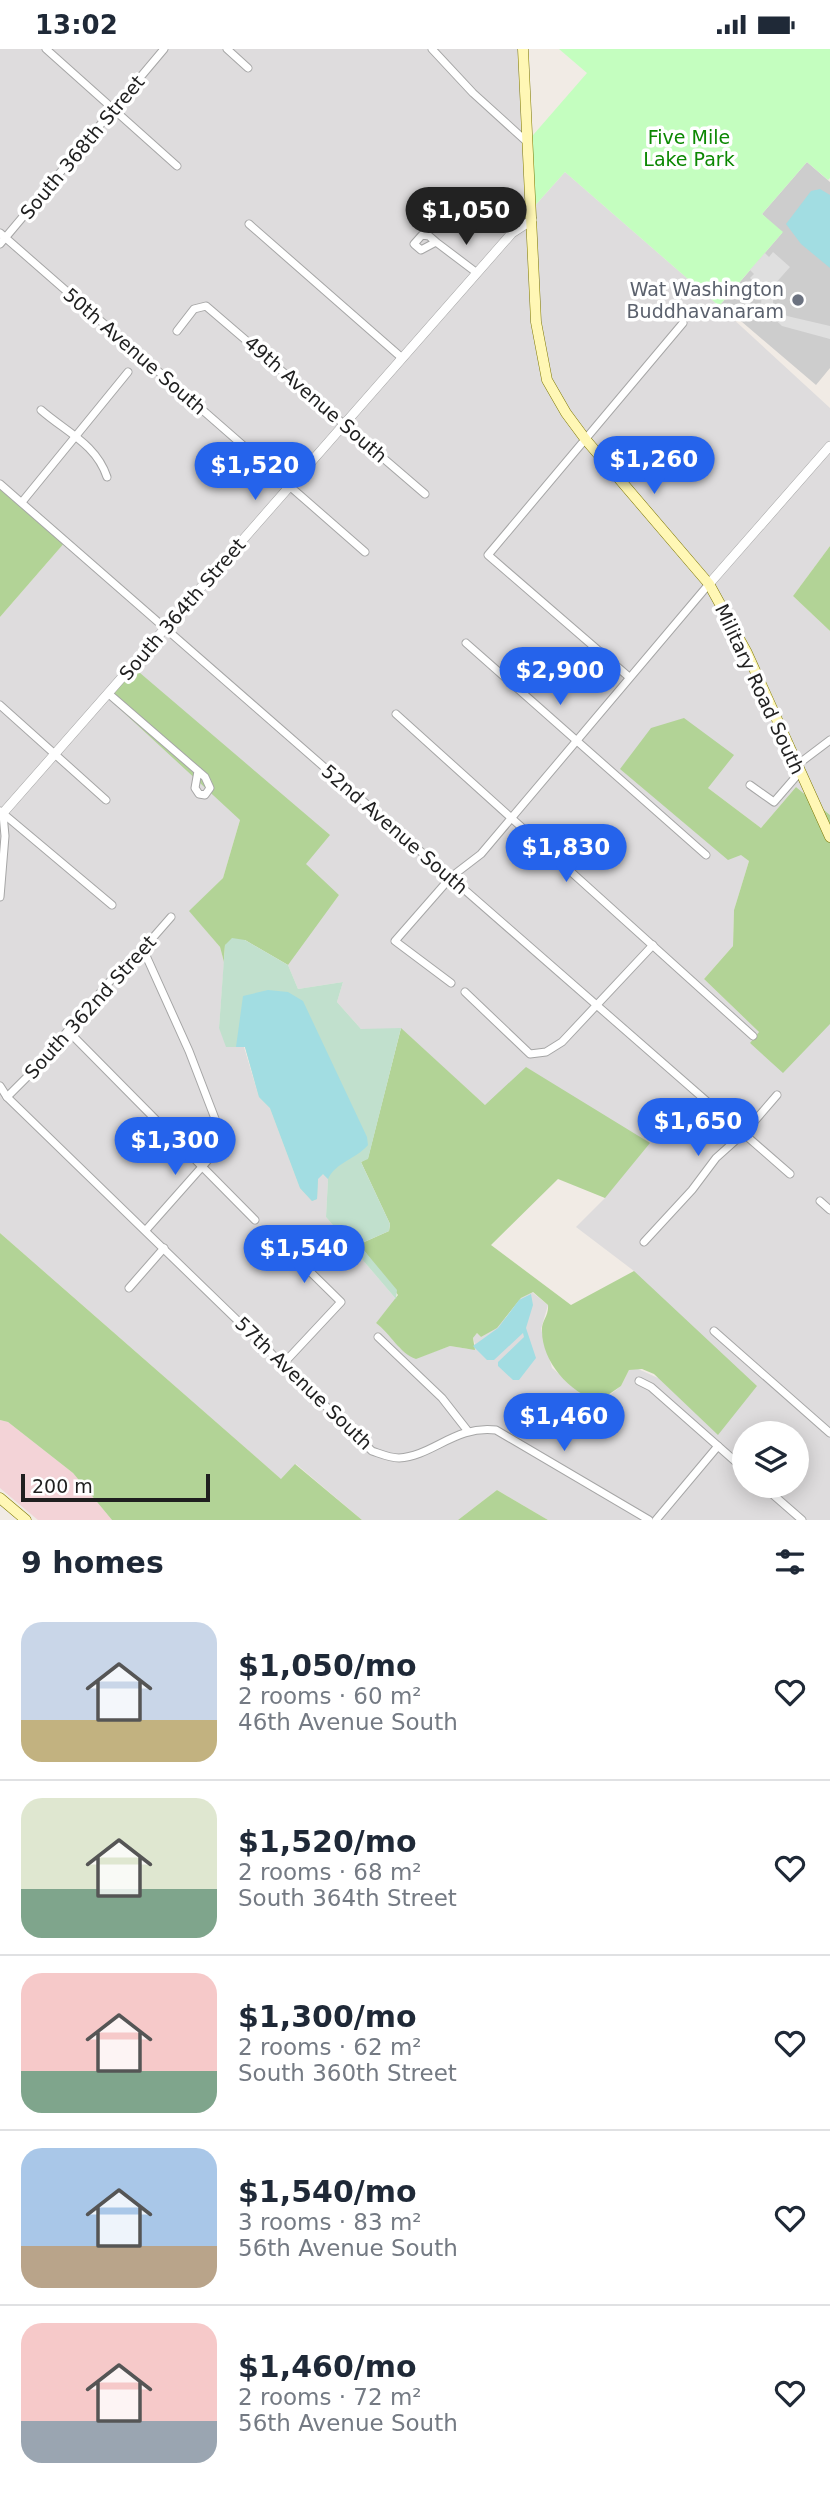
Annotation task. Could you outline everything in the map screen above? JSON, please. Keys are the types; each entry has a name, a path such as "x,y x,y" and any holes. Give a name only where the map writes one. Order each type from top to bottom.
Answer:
{"main road":[{"name":"Military Road South","path":"523,49 536,322 542,361 553,394 586,440 709,584 747,653 830,837"},
{"path":"0,1498 26,1520"}],"street":[{"path":"46,49 177,166"},
{"name":"South 368th Street","path":"0,244 3,235 163,49"},
{"path":"227,49 248,68"},
{"path":"432,49 473,93 527,142"},
{"name":"South 364th Street","path":"1,814 512,233 532,220"},
{"path":"249,224 402,358"},
{"name":"50th Avenue South","path":"3,235 365,552"},
{"path":"436,242 477,273"},
{"name":"49th Avenue South","path":"177,331 194,309 206,306 425,494"},
{"path":"629,677 488,555 684,323"},
{"path":"22,502 128,372"},
{"path":"41,410 76,439 91,447 107,477"},
{"path":"451,983 395,941 451,877 481,854 629,677 830,446"},
{"name":"52nd Avenue South","path":"0,484 790,1174"},
{"path":"466,643 706,855"},
{"path":"109,694 198,771"},
{"path":"0,705 106,800"},
{"path":"396,714 753,1036"},
{"path":"750,785 774,801 799,769 830,740"},
{"path":"0,897 5,836 1,814"},
{"path":"1,814 112,905"},
{"name":"South 362nd Street","path":"7,1097 68,1031 122,966 144,949 171,917"},
{"path":"465,992 530,1054 546,1052 562,1042 653,945"},
{"path":"144,949 189,1051 224,1142 146,1230"},
{"path":"68,1031 255,1220"},
{"name":"57th Avenue South","path":"0,1086 7,1097 372,1451 393,1457 407,1457 467,1430"},
{"path":"644,1242 692,1190 716,1158 745,1132 777,1095"},
{"path":"820,1201 830,1210"},
{"path":"129,1288 164,1248"},
{"path":"284,1364 341,1302 286,1248"},
{"path":"714,1331 830,1433"},
{"path":"378,1337 442,1398 467,1430 488,1429 502,1432 649,1520"},
{"path":"639,1381 652,1387 732,1458"},
{"path":"656,1520 719,1446"},
{"path":"777,1498 802,1520"}],"shaded area":[{"path":"0,49 520,49 532,209 565,172 719,306 830,408 830,546 793,596 830,631 830,815 796,787 761,828 708,788 651,729 749,861 734,910 733,946 704,979 759,1032 750,1044 830,1023 830,1520 548,1520 497,1490 458,1520 362,1520 296,1464 282,1480 0,1233 0,617 66,541 0,484","holes":["240,820 339,895 288,965 298,989 343,982 337,1002 361,1029 401,1029 485,1105 605,1198 576,1227 634,1271 658,1378 636,1368 629,1370 621,1386 605,1399 593,1400 581,1392 552,1368 541,1329 548,1305 532,1292 521,1298 510,1314 487,1333 481,1337 477,1333 473,1338 475,1344 469,1349 450,1346 422,1356 400,1348 388,1332 376,1323 396,1299 326,1217 328,1179 323,1174 300,1188 270,1108 259,1097 244,1047 219,1028 224,962 220,947 190,911 223,878"]},
{"path":"807,162 830,182 830,368 816,385 721,304 782,233 762,214"},
{"path":"773,252 790,267 774,285 773,303 787,316 830,326 830,339 782,326 761,306 762,289 750,278 754,274 750,270 765,253 769,257"},
{"path":"0,1420 8,1422 73,1473 112,1520 38,1520 0,1488"}],"green space":[{"name":"Five Mile Lake Park","path":"559,49 830,49 830,178 828,180 807,162 762,214 783,232 719,306 565,172 531,210 527,142 587,73"},
{"path":"0,483 66,541 0,617"},
{"path":"830,546 830,631 793,596"},
{"path":"133,667 330,835 306,864 339,895 288,965 245,940 225,945 224,962 220,947 189,911 223,878 240,820 107,697"},
{"path":"684,718 734,755 708,788 761,828 796,787 830,815 830,1024 783,1073 750,1043 759,1032 704,979 733,946 734,910 749,861 741,855 728,860 620,769 651,728"},
{"path":"232,938 245,940 288,965 298,989 343,982 337,1002 361,1029 401,1028 368,1159 361,1162 390,1224 389,1231 362,1243 362,1248 397,1290 396,1299 326,1217 328,1179 323,1174 318,1178 317,1199 312,1201 300,1188 270,1108 259,1097 245,1047 226,1047 219,1028 225,945"},
{"path":"401,1028 485,1105 526,1067 650,1143 605,1198 558,1179 491,1245 571,1305 634,1271 757,1386 718,1435 654,1374 642,1369 629,1370 621,1386 599,1401 577,1391 559,1374 547,1353 542,1327 548,1305 533,1292 521,1298 497,1328 481,1337 477,1333 473,1338 475,1350 450,1346 416,1359 405,1352 376,1323 398,1295 362,1248 362,1243 389,1231 390,1224 361,1162 368,1158"},
{"path":"0,1233 281,1479 295,1464 362,1520 112,1520 73,1473 8,1422 0,1420"},
{"path":"497,1490 548,1520 458,1520"}],"water":[{"path":"820,189 830,195 830,268 801,244 786,224 811,191"},
{"path":"268,990 288,992 303,1001 367,1137 368,1145 363,1150 331,1173 328,1179 323,1174 318,1179 317,1199 312,1201 300,1188 270,1108 259,1097 245,1047 236,1047 243,996"},
{"path":"531,1294 533,1305 526,1328 536,1358 519,1380 513,1380 498,1366 498,1362 524,1337 523,1333 494,1360 487,1360 473,1346 498,1328 519,1300"}],"place":[{"name":"Wat Washington Buddhavanaram","path":"798,300"}]}
